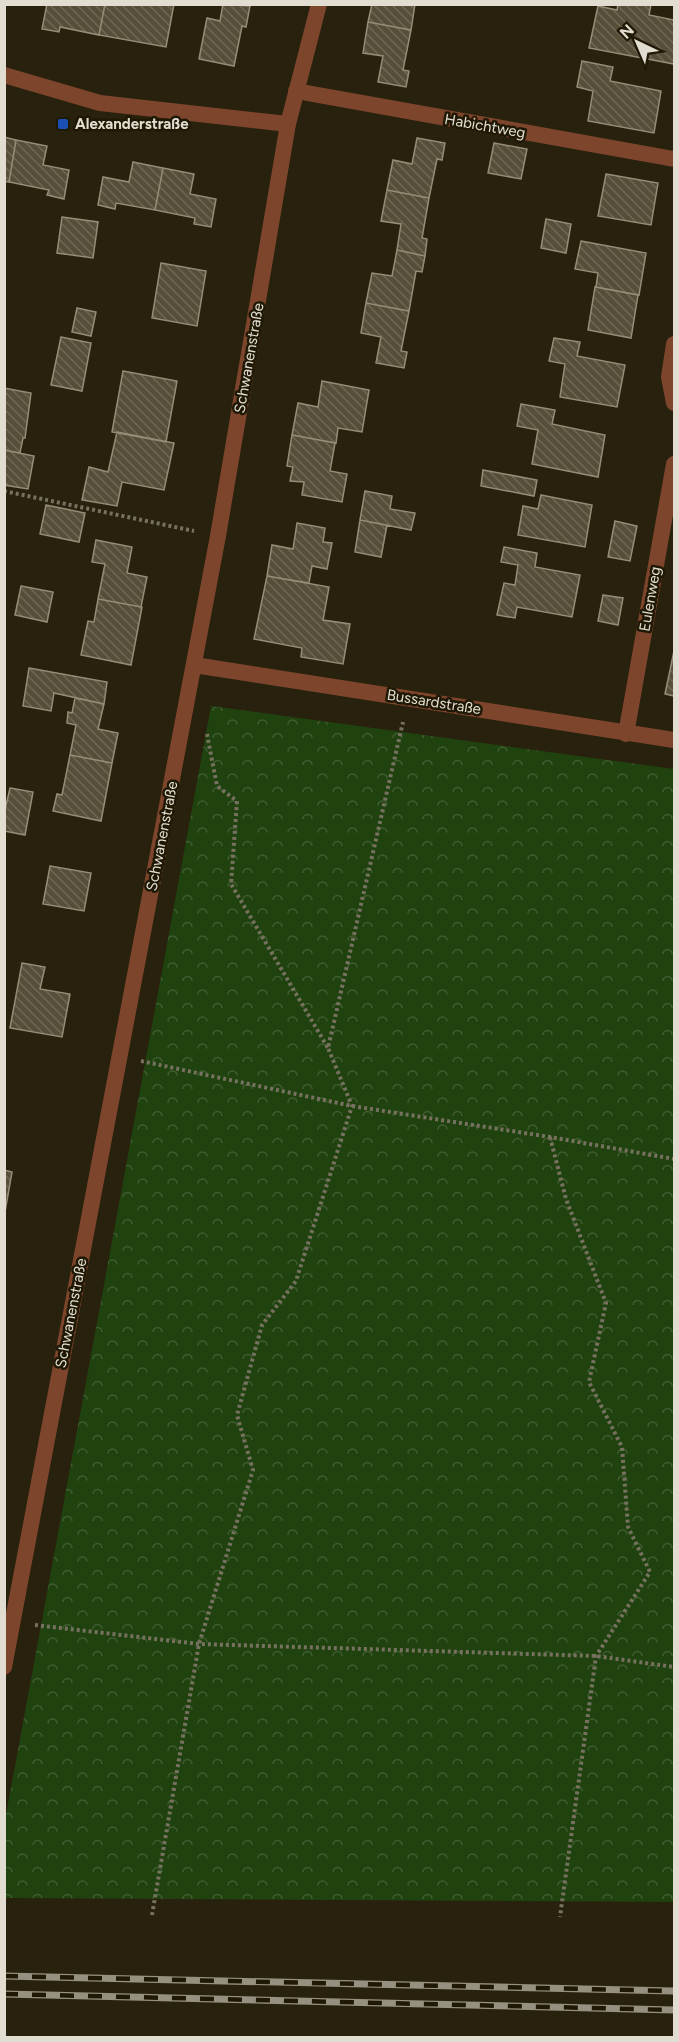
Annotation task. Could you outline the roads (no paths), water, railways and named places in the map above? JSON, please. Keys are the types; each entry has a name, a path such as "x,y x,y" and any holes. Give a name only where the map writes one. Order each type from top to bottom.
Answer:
{"street":[{"name":"Schwanenstraße","path":"4,1668 218,536 288,123 319,4"},
{"path":"4,75 100,103 288,123"},
{"name":"Habichtweg","path":"297,91 675,159"},
{"path":"675,344 669,377 675,403"},
{"name":"Eulenweg","path":"626,734 675,464"},
{"name":"Bussardstraße","path":"194,665 675,740"}],"railway":[{"path":"4,1976 674,1991"},
{"path":"4,1994 674,2010"}],"place":[{"name":"Alexanderstraße","path":"63,124"}]}
